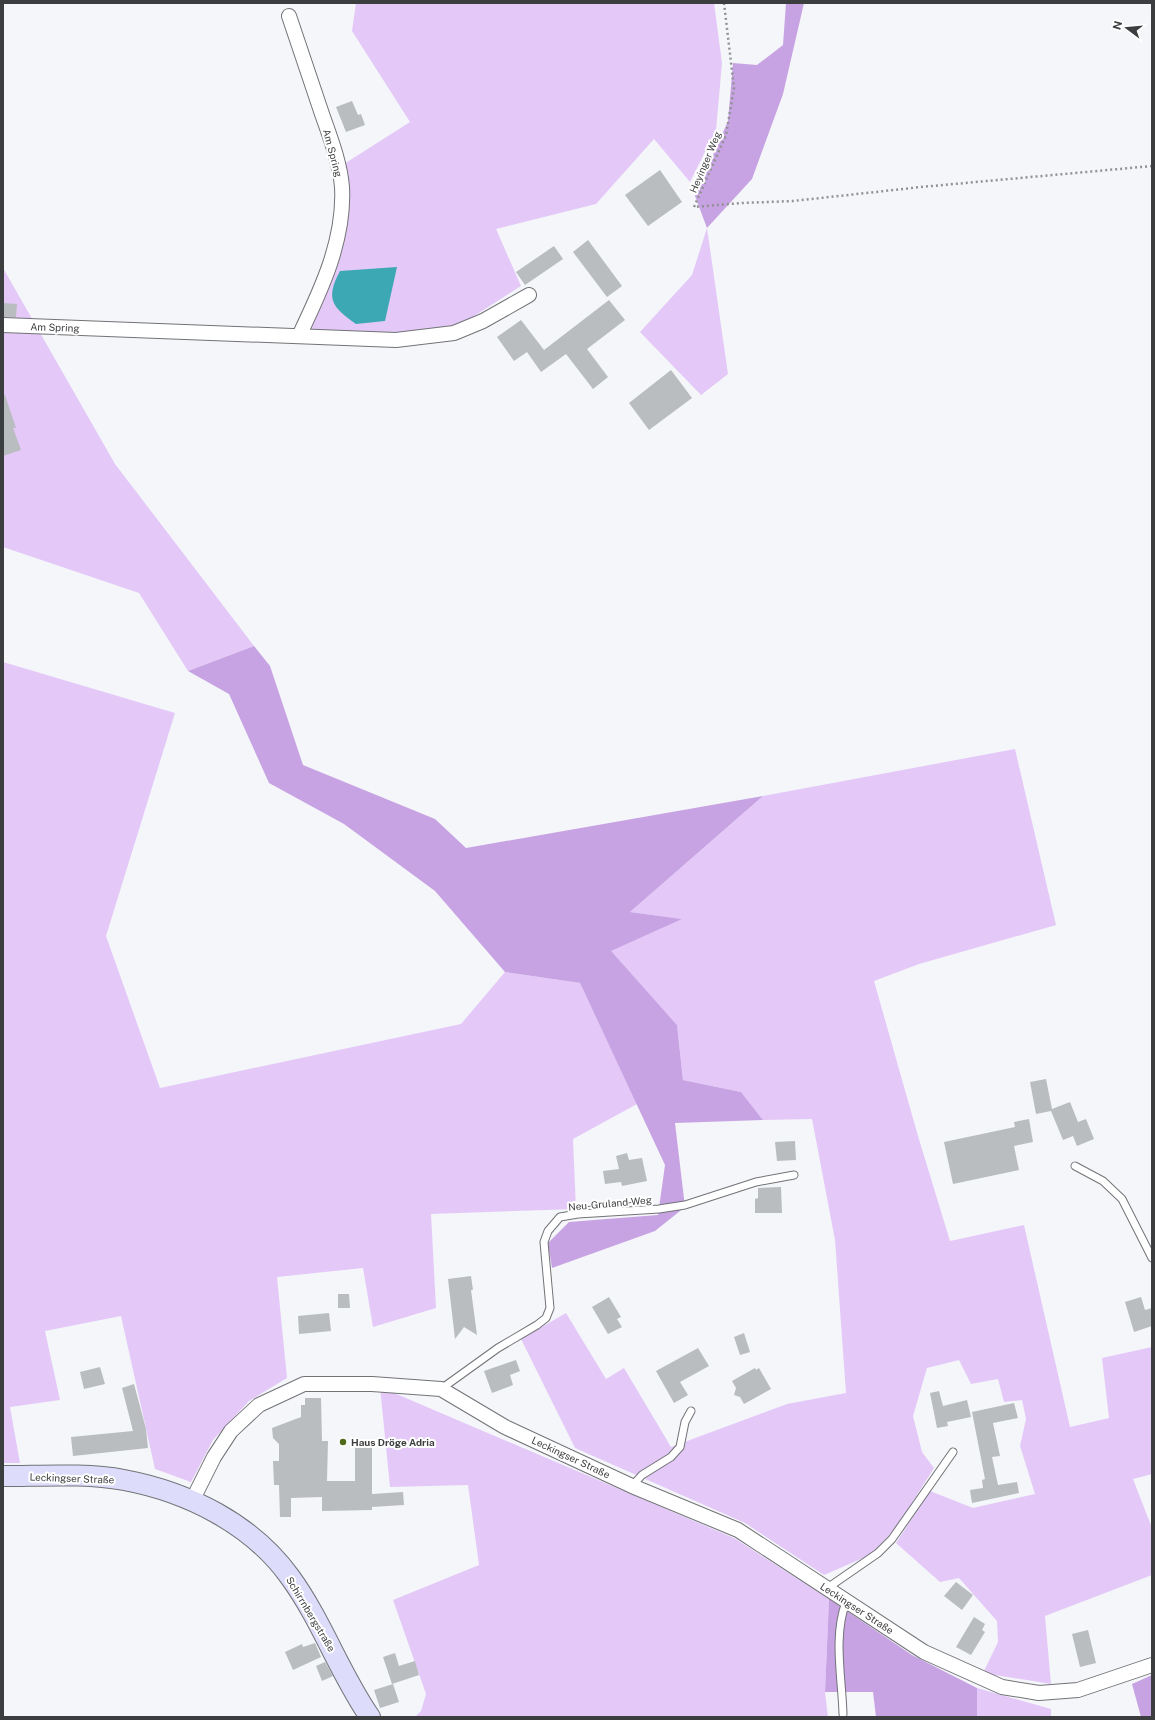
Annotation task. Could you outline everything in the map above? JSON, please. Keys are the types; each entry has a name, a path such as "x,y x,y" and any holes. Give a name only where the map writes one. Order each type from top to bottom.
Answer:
{"street":[{"name":"Am Spring","path":"289,16 336,156 342,187 340,218 333,257 319,293 298,336"},
{"name":"Am Spring","path":"3,325 396,340 454,332 483,321 529,295"},
{"name":"Leckingser Straße","path":"3,1476 83,1477 123,1480 161,1489 192,1501 214,1457 231,1431 259,1405 304,1384 372,1384 441,1389 505,1427 632,1486 738,1530 924,1652 1002,1687 1039,1693 1078,1690 1152,1665"},
{"name":"Schirrnbergstraße","path":"192,1501 226,1518 238,1527 261,1545 290,1577 315,1617 367,1716"}],"lane":[{"path":"1075,1166 1103,1181 1122,1199 1152,1258"},
{"name":"Neu-Gruland-Weg","path":"441,1389 498,1348 546,1318 550,1308 544,1242 548,1231 560,1217 578,1214 659,1209 685,1205 756,1182 794,1175"},
{"path":"632,1486 642,1475 671,1457 680,1447 685,1422 691,1411"},
{"path":"826,1589 878,1553 892,1539 953,1452"},
{"path":"843,1714 839,1636 841,1615 846,1602"}],"path":[{"name":"Heyinger Weg","path":"724,3 734,88 726,135 694,207 742,202 793,201 921,186 1152,166"}],"shaded area":[{"path":"356,3 714,3 722,63 716,130 690,182 654,139 596,204 496,229 521,286 454,329 395,336 309,333 309,328 336,259 344,164 410,122 352,31"},
{"path":"786,3 804,3 783,94 752,179 707,228 695,196 728,121 733,63 757,65 783,45"},
{"path":"707,228 728,374 701,395 640,332 692,275"},
{"path":"3,268 115,464 254,646 188,671 139,593 3,547"},
{"path":"254,646 270,666 303,765 435,819 466,848 763,796 630,912 682,919 611,951 677,1025 683,1080 741,1092 763,1120 675,1123 685,1207 655,1231 552,1268 548,1243 569,1222 658,1215 665,1165 580,983 505,972 435,891 344,824 269,783 229,694 188,671"},
{"path":"3,662 175,713 106,936 160,1088 461,1024 505,972 580,983 637,1104 573,1139 576,1209 431,1214 436,1308 373,1327 363,1268 277,1277 287,1378 249,1401 213,1440 191,1482 155,1469 121,1316 45,1331 60,1400 10,1407 20,1463 3,1463"},
{"path":"1015,749 1056,925 919,964 874,981 918,1136 950,1241 1024,1225 1070,1427 1109,1418 1102,1358 1152,1347 1152,1474 1133,1479 1152,1528 1152,1575 1045,1616 1051,1684 983,1673 998,1642 997,1621 959,1578 940,1582 896,1543 930,1491 973,1508 1035,1494 1020,1446 1026,1419 1022,1400 1004,1402 998,1379 971,1384 959,1360 927,1368 913,1416 922,1452 934,1468 896,1528 870,1555 824,1575 745,1523 575,1448 521,1339 566,1313 606,1379 624,1368 671,1447 787,1404 846,1393 835,1240 812,1119 763,1120 741,1092 683,1080 677,1025 610,951 681,919 630,912 763,796"},
{"path":"380,1387 734,1538 829,1599 825,1692 828,1717 415,1717 421,1711 426,1694 393,1600 479,1565 468,1485 390,1487"},
{"path":"829,1599 912,1655 977,1688 977,1717 876,1717 873,1692 825,1692"},
{"path":"1152,1675 1152,1717 1141,1717 1132,1684"},
{"path":"977,1688 1051,1709 1051,1717 977,1717"}],"water":[{"path":"397,267 385,321 356,324 341,312 333,302 333,289 340,271"}],"building":[{"path":"352,101 358,115 361,114 365,125 346,132 336,107"},
{"path":"660,170 682,202 648,226 625,195"},
{"path":"588,240 622,286 607,297 573,252"},
{"path":"554,246 563,259 525,285 516,272"},
{"path":"609,300 625,320 587,349 608,377 593,389 566,354 541,372 527,352 514,361 497,337 521,320 544,350"},
{"path":"3,303 17,304 16,317 3,317"},
{"path":"671,370 692,398 649,430 629,403"},
{"path":"3,395 5,395 16,428 13,428 21,450 3,456"},
{"path":"1046,1079 1052,1109 1070,1102 1078,1122 1086,1119 1094,1139 1077,1146 1073,1136 1063,1140 1051,1111 1036,1114 1030,1082"},
{"path":"1029,1119 1033,1142 1014,1146 1019,1170 953,1184 944,1142 1015,1127 1014,1122"},
{"path":"795,1141 796,1160 777,1161 775,1142"},
{"path":"627,1153 629,1160 642,1158 647,1181 622,1186 621,1182 605,1184 603,1171 619,1169 616,1156"},
{"path":"781,1187 782,1213 755,1213 755,1199 758,1198 758,1188"},
{"path":"471,1276 473,1290 471,1290 477,1335 464,1327 455,1339 448,1279"},
{"path":"338,1294 349,1294 350,1308 338,1308"},
{"path":"609,1297 621,1317 617,1319 622,1327 608,1334 592,1307"},
{"path":"1141,1297 1145,1310 1152,1308 1152,1326 1134,1332 1125,1302"},
{"path":"329,1313 331,1331 299,1334 298,1316"},
{"path":"744,1333 750,1352 740,1355 734,1337"},
{"path":"698,1348 709,1366 680,1382 688,1395 674,1403 656,1371"},
{"path":"516,1360 520,1371 510,1375 513,1385 492,1393 484,1371"},
{"path":"100,1367 105,1384 84,1389 80,1372"},
{"path":"755,1368 756,1370 759,1368 771,1389 744,1404 740,1397 734,1395 736,1388 732,1381"},
{"path":"134,1384 146,1429 148,1448 73,1456 71,1437 133,1431 122,1388"},
{"path":"939,1391 943,1406 967,1400 971,1417 947,1422 948,1426 937,1428 930,1393"},
{"path":"305,1398 321,1398 322,1441 328,1441 327,1481 355,1481 355,1440 372,1440 372,1494 403,1492 404,1505 372,1507 372,1510 322,1511 322,1497 291,1498 291,1517 280,1517 279,1485 274,1485 273,1461 279,1461 279,1444 273,1438 272,1428 301,1417 301,1405 305,1405"},
{"path":"1014,1403 1018,1418 993,1423 1000,1456 992,1457 998,1485 1017,1482 1019,1493 972,1503 970,1490 983,1488 982,1480 985,1479 972,1412"},
{"path":"956,1582 973,1595 962,1610 944,1596"},
{"path":"974,1617 985,1624 982,1630 985,1632 971,1655 956,1647"},
{"path":"1088,1630 1096,1663 1080,1667 1072,1634"},
{"path":"315,1643 321,1657 293,1670 285,1652 302,1644 303,1647"},
{"path":"395,1653 399,1666 415,1661 419,1675 392,1684 383,1657"},
{"path":"325,1662 333,1676 322,1681 316,1666"},
{"path":"393,1684 399,1702 380,1708 374,1690"}],"place":[{"name":"Haus Dröge Adria","path":"343,1442"}]}
